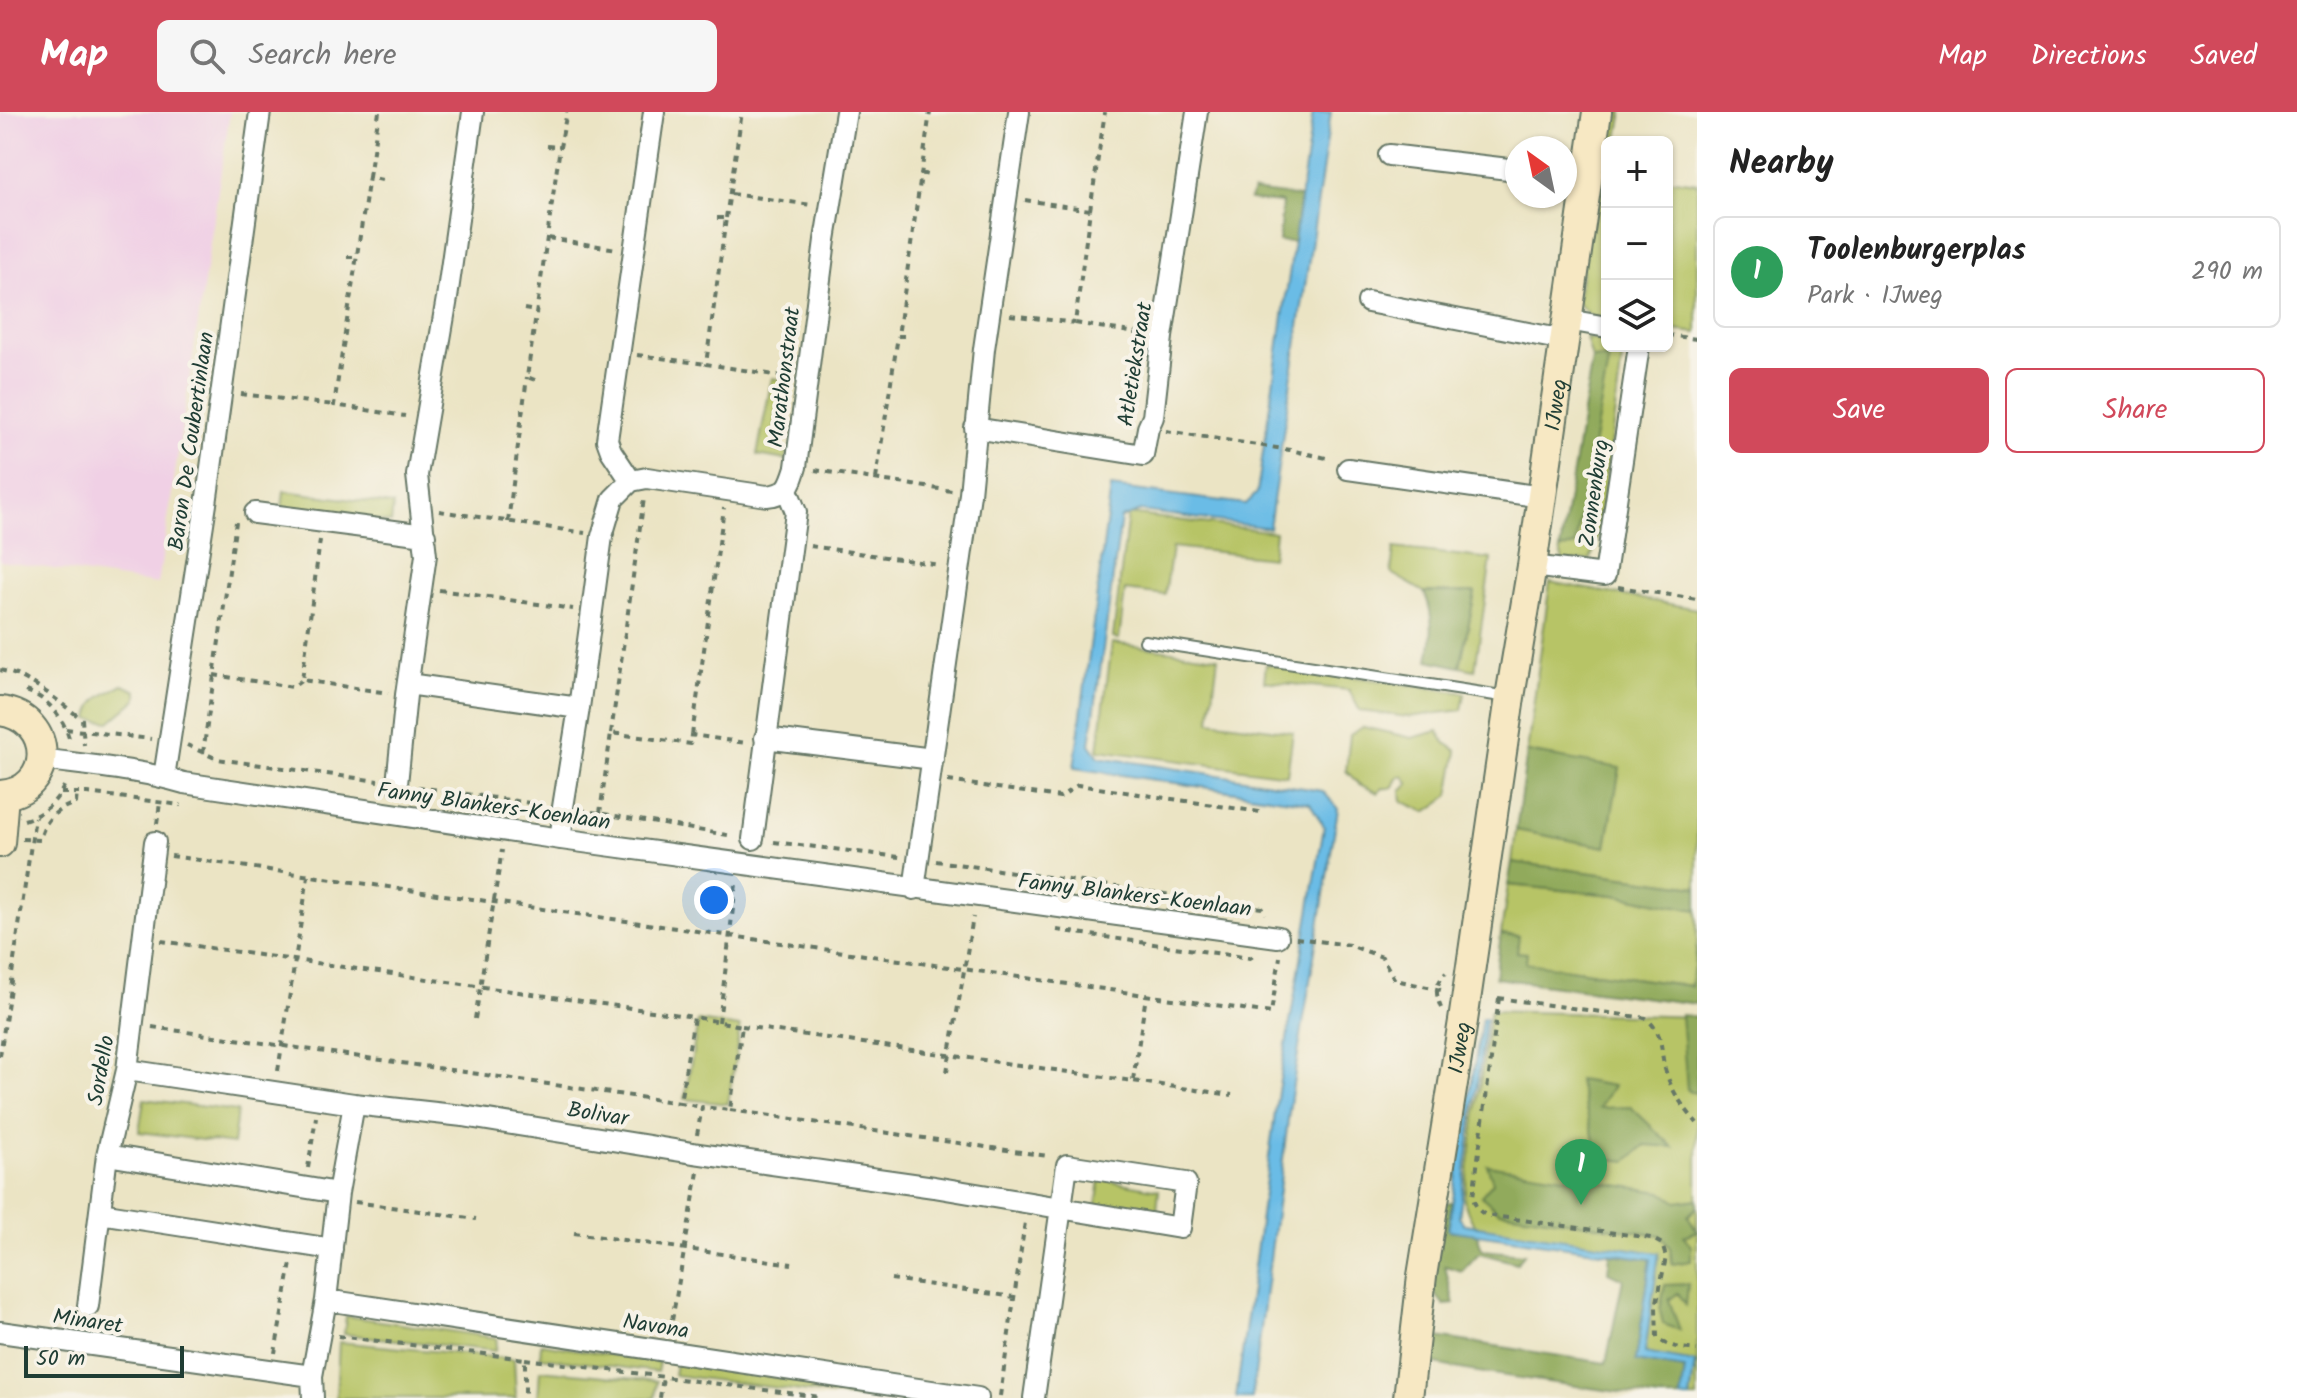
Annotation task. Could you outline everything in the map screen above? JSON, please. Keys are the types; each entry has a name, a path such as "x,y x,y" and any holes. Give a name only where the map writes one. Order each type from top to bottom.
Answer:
{"street":[{"name":"Baron De Coubertinlaan","path":"164,777 260,112"},
{"path":"397,784 426,555 417,475 447,298 473,112"},
{"path":"654,112 607,440 611,451 639,480 767,496 779,495 787,490 796,512 753,839"},
{"name":"Marathonstraat","path":"787,490 796,467 830,208 846,112"},
{"path":"914,889 970,494 975,428 1019,112"},
{"name":"Atletiekstraat","path":"975,428 1143,455 1153,417 1162,337 1197,112"},
{"name":"IJweg","path":"1577,174 1597,112"},
{"path":"1389,155 1505,169"},
{"name":"IJweg","path":"1408,1398 1422,1276 1566,330 1574,208"},
{"path":"1368,302 1566,330 1601,327"},
{"name":"Zonnenburg","path":"1532,566 1605,575 1638,352"},
{"path":"1348,469 1542,497"},
{"path":"561,839 602,536 613,499 639,480"},
{"path":"246,512 425,535"},
{"path":"407,690 579,708"},
{"path":"0,711 25,719 36,730 42,759 38,773 29,784 18,792 2,795 0,843"},
{"path":"765,742 932,769"},
{"name":"Fanny Blankers-Koenlaan","path":"42,759 561,839 774,867 1282,942"},
{"name":"Sordello","path":"88,1306 107,1155 127,1070 154,848"},
{"name":"Bolivar","path":"127,1070 354,1104 463,1116 698,1154 934,1187 1180,1228 1186,1183 1067,1165"},
{"path":"313,1398 312,1376 354,1104"},
{"path":"107,1155 338,1196"},
{"path":"1034,1398 1067,1165"},
{"path":"100,1213 332,1249"},
{"name":"Navona","path":"326,1300 978,1398"},
{"name":"Minaret","path":"0,1332 312,1376"}],"lane":[{"path":"1145,641 1510,697"}],"path":[{"path":"334,405 379,112"},
{"path":"508,522 567,112"},
{"path":"706,364 742,112"},
{"path":"876,479 901,336 909,251 930,112"},
{"path":"1075,323 1105,112"},
{"path":"547,146 560,147"},
{"path":"921,173 929,175"},
{"path":"369,177 382,180"},
{"path":"731,194 830,208"},
{"path":"1007,197 1090,210"},
{"path":"717,218 726,218"},
{"path":"548,238 634,251"},
{"path":"902,250 909,251"},
{"path":"347,257 356,257"},
{"path":"524,309 536,311"},
{"path":"990,312 1162,337"},
{"path":"1673,336 1697,339"},
{"path":"619,352 807,380"},
{"path":"527,377 535,380"},
{"path":"222,392 426,419"},
{"path":"1148,428 1290,450 1341,462 1348,469"},
{"path":"796,467 970,494"},
{"path":"600,813 639,480"},
{"path":"611,733 691,744 727,490"},
{"path":"421,508 602,536"},
{"path":"203,753 214,675 246,512"},
{"path":"302,680 323,522"},
{"path":"792,543 960,568"},
{"path":"1605,575 1614,587 1697,599"},
{"path":"421,588 593,612"},
{"path":"214,675 293,687 302,680 407,690"},
{"name":"Fanny Blankers-Koenlaan","path":"66,729 190,745 217,759 563,807 753,839 1262,908 1282,942"},
{"path":"692,735 765,742"},
{"path":"932,769 1060,797 1078,785 1260,812"},
{"path":"61,793 87,793 160,803"},
{"path":"0,1056 35,817"},
{"path":"154,848 308,876 1271,1013 1282,942 1349,945 1382,957 1395,980 1467,994 1646,1018 1657,1028 1666,1073 1680,1103 1697,1123"},
{"path":"475,1019 502,850"},
{"path":"274,1092 308,876"},
{"path":"719,1022 736,884"},
{"path":"947,1072 973,917"},
{"path":"143,939 1232,1095"},
{"path":"1133,1080 1146,995"},
{"path":"1499,998 1473,1197 1475,1204 1486,1215 1651,1238 1662,1244 1666,1257 1656,1307 1657,1337 1670,1346 1697,1350"},
{"path":"680,1103 694,1017"},
{"path":"132,1024 1057,1158 1067,1165"},
{"path":"730,1110 742,1026"},
{"path":"667,1351 685,1249 702,1107"},
{"path":"338,1196 476,1219"},
{"path":"999,1398 1028,1203"},
{"path":"574,1233 792,1264"},
{"path":"891,1279 1014,1297"},
{"path":"320,1334 825,1398"},
{"path":"525,1359 525,1398"},
{"path":"660,1398 663,1376"}],"shaded area":[{"path":"0,112 230,112 158,584 0,561"}],"green space":[{"path":"1606,112 1623,112 1618,136 1602,136"},
{"path":"1601,145 1601,318 1592,317 1577,303"},
{"path":"1673,180 1697,183 1697,333 1673,330"},
{"path":"1253,191 1300,197 1294,242 1279,241 1282,203 1249,200"},
{"path":"1586,338 1601,340 1601,352 1623,352 1597,542 1590,560 1563,562 1560,549 1575,545 1608,358 1592,359"},
{"path":"1609,358 1575,546 1560,549 1592,359"},
{"path":"772,378 782,380 772,448 788,453 786,460 757,455"},
{"path":"284,491 393,505 391,523 282,509"},
{"path":"1128,514 1275,532 1272,558 1172,547 1165,595 1125,590 1119,639 1113,638"},
{"path":"1394,548 1491,559 1475,670 1460,667 1475,593 1424,592 1391,573"},
{"path":"1550,582 1697,609 1697,887 1512,862 1516,830 1606,847 1619,769 1527,752"},
{"path":"1424,592 1475,592 1460,667 1428,660 1432,625"},
{"path":"1112,643 1218,657 1210,721 1293,732 1287,775 1098,750"},
{"path":"1266,664 1465,693 1462,710 1408,717 1360,711 1349,690 1264,681"},
{"path":"123,685 137,691 137,699 110,722 89,719 96,701"},
{"path":"1363,727 1412,738 1438,731 1445,743 1457,751 1449,796 1426,812 1402,801 1401,790 1409,784 1404,777 1399,776 1393,787 1383,788 1378,793 1359,784 1346,771 1350,735"},
{"path":"1527,752 1620,768 1606,847 1516,830"},
{"path":"1512,862 1697,887 1697,910 1614,895 1508,885"},
{"path":"1508,885 1614,895 1697,910 1697,946 1691,986 1525,963 1517,952 1518,937 1501,934"},
{"path":"1501,934 1519,936 1517,952 1527,953 1526,963 1691,986 1697,946 1697,1004 1495,978"},
{"path":"1490,1011 1697,1017 1697,1398 1690,1398 1695,1362 1638,1352 1651,1259 1477,1233 1464,1199"},
{"path":"1681,1015 1697,1017 1697,1094 1687,1089"},
{"path":"698,1021 740,1027 728,1104 685,1099"},
{"path":"1578,1080 1613,1086 1599,1108 1631,1107 1673,1147 1645,1145 1627,1161 1599,1158"},
{"path":"144,1099 237,1111 233,1144 139,1132"},
{"path":"1487,1165 1661,1192 1677,1202 1697,1199 1697,1207 1688,1216 1697,1231 1684,1236 1691,1246 1691,1261 1672,1264 1670,1248 1660,1235 1498,1211 1481,1196 1493,1182"},
{"path":"1100,1179 1159,1190 1156,1220 1096,1209"},
{"path":"1452,1202 1448,1230 1477,1233 1482,1250 1524,1254 1517,1263 1479,1253 1462,1271 1445,1266 1454,1304 1444,1305 1433,1291 1445,1203"},
{"path":"1610,1254 1651,1259 1636,1361 1685,1369 1681,1398 1660,1398 1430,1363 1436,1337 1606,1363 1623,1279 1608,1272"},
{"path":"1688,1284 1686,1305 1678,1293 1669,1300 1680,1330 1663,1324 1660,1310 1665,1285"},
{"path":"346,1316 497,1338 495,1351 344,1334"},
{"path":"339,1342 514,1359 516,1398 336,1398"},
{"path":"541,1344 659,1362 657,1372 540,1357"},
{"path":"676,1363 916,1398 856,1398 674,1375"},
{"path":"540,1370 657,1381 655,1398 538,1398"}],"water":[{"path":"1313,112 1331,112 1269,528 1141,511 1121,518 1090,744 1099,757 1323,791 1338,809 1291,1097 1252,1398 1236,1398 1278,1091 1324,827 1310,803 1074,768 1111,487 1246,504 1257,493"},
{"path":"1482,1018 1486,1018 1459,1217 1464,1224 1659,1253 1645,1353 1695,1362 1690,1398 1681,1398 1685,1369 1636,1361 1651,1259 1448,1230"}],"place":[{"name":"Toolenburgerplas","path":"1581,1205"}]}
